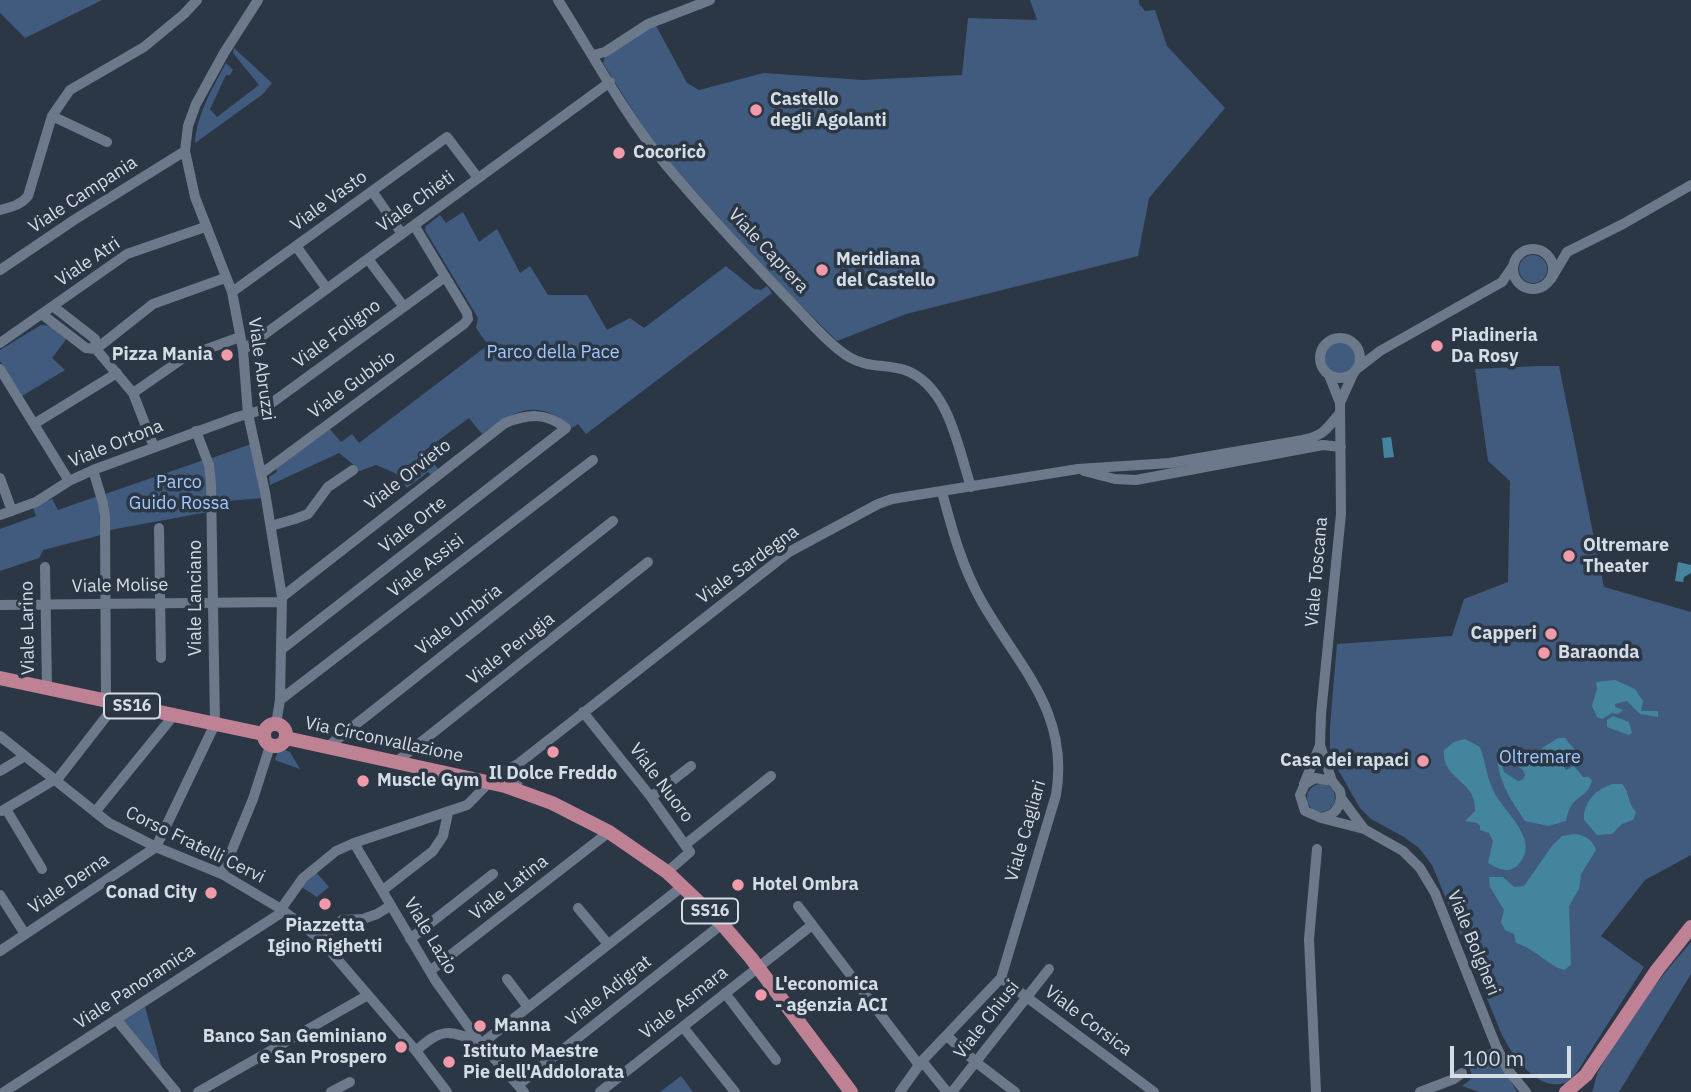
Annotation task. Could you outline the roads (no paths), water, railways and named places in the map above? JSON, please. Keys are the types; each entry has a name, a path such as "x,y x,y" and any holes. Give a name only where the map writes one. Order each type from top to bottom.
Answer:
{"main road":[{"name":"SS16","path":"0,678 47,688 107,706 174,715 215,724 267,740"},
{"path":"276,724 283,727 286,738 281,745 267,740 266,727 276,724"},
{"name":"Via Circonvallazione","path":"286,738 488,781 579,816 609,832 667,872 722,924 758,967 851,1092"},
{"path":"1566,1092 1586,1075 1657,970 1691,927"},
{"path":"1581,1092 1586,1075"}],"street":[{"path":"0,210 15,206 29,196 52,116 70,90 144,47 197,0"},
{"name":"Viale Abruzzi","path":"258,0 223,53 197,104 188,127 185,151 195,197 232,292 243,350 248,414 271,526 282,599 280,700 276,724"},
{"name":"Viale Caprera","path":"558,0 635,122 666,164 784,295 850,358 870,366 894,367 913,373 937,396 950,424 971,487"},
{"path":"593,55 605,52 648,24 710,0"},
{"name":"Viale Chieti","path":"243,350 610,82"},
{"path":"52,116 107,142"},
{"name":"Viale Vasto","path":"232,292 447,137 478,178"},
{"name":"Viale Campania","path":"0,270 185,151"},
{"path":"1502,282 1528,289 1541,288 1567,252 1691,184"},
{"path":"372,191 402,234"},
{"path":"414,225 445,277"},
{"name":"Viale Atri","path":"0,343 127,254 205,227"},
{"path":"296,246 327,289"},
{"path":"1380,351 1357,347 1346,339 1339,338 1327,342 1320,356 1322,367 1329,375 1341,378 1355,371 1380,351 1502,282 1521,253 1536,249 1567,252"},
{"path":"1536,249 1548,255 1551,260 1553,267 1550,279"},
{"path":"368,259 404,307"},
{"path":"1513,266 1515,278 1528,289"},
{"name":"Viale Foligno","path":"248,414 262,410 445,277"},
{"name":"Viale Gubbio","path":"261,474 464,324 468,319 467,313 445,277"},
{"path":"43,315 86,348 96,349 153,304 225,278"},
{"path":"54,307 95,339 96,349 132,393 154,447"},
{"path":"132,393 185,357 240,337"},
{"path":"1355,371 1361,357 1357,347"},
{"path":"0,369 69,481"},
{"name":"Viale Toscana","path":"1340,408 1355,371"},
{"path":"34,424 117,373"},
{"name":"Viale Toscana","path":"1329,375 1340,408 1340,514 1320,745 1332,781"},
{"name":"Viale Sardegna","path":"283,910 303,878 335,851 467,805 488,781 518,764 789,552 878,504 892,499 1078,470 1170,463 1303,440 1319,436 1326,431 1340,408"},
{"name":"Viale Ortona","path":"0,515 36,502 69,481 93,470 248,414"},
{"name":"Viale Orvieto","path":"282,599 505,424 528,415 542,415 555,419 566,428"},
{"name":"Viale Orte","path":"282,649 566,428"},
{"name":"Viale Lanciano","path":"197,431 209,465 211,484 215,724"},
{"name":"Viale Sardegna","path":"1078,470 1115,479 1136,480 1323,445 1341,447"},
{"name":"Viale Assisi","path":"280,700 593,460"},
{"path":"42,869 3,810 55,780 107,706 105,517 93,470"},
{"path":"271,526 308,513 328,487 354,470"},
{"path":"0,478 12,511"},
{"name":"Viale Cagliari","path":"903,1089 921,1063 1001,978 1056,795 1060,773 1052,724 1034,681 982,602 958,549 942,492"},
{"name":"Viale Umbria","path":"326,748 613,521"},
{"path":"159,528 161,658"},
{"name":"Viale Perugia","path":"396,762 648,562"},
{"name":"Viale Larino","path":"45,567 47,688"},
{"name":"Viale Molise","path":"0,605 213,603 282,599"},
{"name":"Viale Nuoro","path":"583,712 686,844 690,852 667,872"},
{"path":"95,812 174,715"},
{"path":"156,847 215,724"},
{"name":"Corso Fratelli Cervi","path":"0,736 109,823 156,847 222,874 283,910 320,939 416,1051 446,1092"},
{"path":"222,874 253,799 267,740"},
{"name":"Viale Toscana","path":"1302,789 1320,745"},
{"path":"0,771 25,756"},
{"path":"517,790 518,764"},
{"path":"650,797 691,766"},
{"path":"686,844 771,776"},
{"path":"1315,778 1332,781 1340,791 1337,810 1321,818 1305,811 1300,800 1302,789 1315,778"},
{"name":"Viale Bolgheri","path":"1341,798 1364,829"},
{"path":"383,890 433,851 443,836 448,813"},
{"name":"Viale Bolgheri","path":"1321,818 1364,829 1403,851 1420,869 1435,892 1496,1046 1508,1070 1527,1092"},
{"name":"Viale Latina","path":"430,971 609,832"},
{"name":"Viale Lazio","path":"354,843 430,971 481,1044 521,1088"},
{"name":"Viale Derna","path":"0,951 156,847"},
{"path":"1316,1092 1309,939 1318,849"},
{"path":"410,939 493,874"},
{"path":"481,1044 683,886"},
{"path":"0,895 25,934"},
{"path":"320,939 342,920 377,915 390,906"},
{"path":"798,906 921,1063 949,1092"},
{"path":"578,908 608,944"},
{"name":"Viale Panoramica","path":"3,1092 283,910"},
{"name":"Viale Adigrat","path":"521,1088 722,924"},
{"name":"Viale Asmara","path":"600,1092 812,925"},
{"name":"Viale Chiusi","path":"949,1092 976,1063 1049,969"},
{"name":"Viale Corsica","path":"1001,978 1154,1092"},
{"path":"507,979 528,1007"},
{"path":"725,993 776,1060"},
{"path":"198,1092 368,995"},
{"path":"116,1019 176,1092"},
{"path":"682,1027 734,1092"},
{"name":"Viale Lazio","path":"416,1051 440,1033 450,1032 481,1044"},
{"path":"947,1036 976,1063 1014,1092"},
{"path":"1420,1092 1454,1079 1462,1073"},
{"path":"331,1092 350,1082"},
{"path":"0,1087 3,1092"}],"place":[{"name":"Castello degli Agolanti","path":"756,110"},
{"name":"Cocoricò","path":"619,153"},
{"name":"Meridiana del Castello","path":"822,270"},
{"name":"Piadineria Da Rosy","path":"1437,346"},
{"name":"Pizza Mania","path":"227,355"},
{"name":"Oltremare Theater","path":"1569,556"},
{"name":"Capperi","path":"1551,634"},
{"name":"Baraonda","path":"1544,653"},
{"name":"Il Dolce Freddo","path":"553,752"},
{"name":"Casa dei rapaci","path":"1423,761"},
{"name":"Muscle Gym","path":"363,781"},
{"name":"Hotel Ombra","path":"738,885"},
{"name":"Conad City","path":"211,893"},
{"name":"Piazzetta Igino Righetti","path":"325,904"},
{"name":"L'economica - agenzia ACI","path":"761,995"},
{"name":"Manna","path":"480,1026"},
{"name":"Banco San Geminiano e San Prospero","path":"401,1047"},
{"name":"Istituto Maestre Pie dell'Addolorata","path":"449,1062"}],"park label":[{"name":"Parco della Pace","path":"553,353"},
{"name":"Parco Guido Rossa","path":"179,493"},
{"name":"Oltremare","path":"1540,758"}]}
